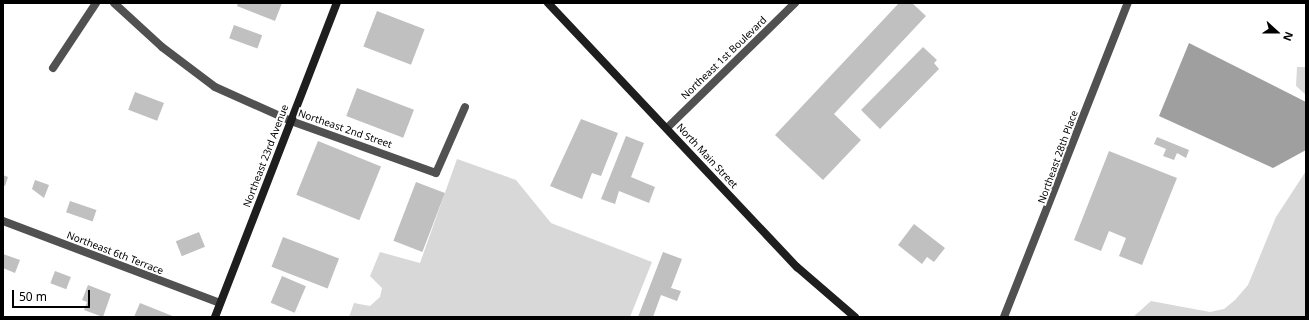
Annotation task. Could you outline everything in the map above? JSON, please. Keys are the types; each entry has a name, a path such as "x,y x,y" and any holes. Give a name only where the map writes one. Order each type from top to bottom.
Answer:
{"main road":[{"name":"Northeast 23rd Avenue","path":"215,317 337,3"},
{"name":"North Main Street","path":"548,3 798,267 856,317"}],"street":[{"path":"54,68 96,3"},
{"name":"Northeast 2nd Street","path":"114,3 205,80 291,121 436,173 465,107"},
{"name":"Northeast 1st Boulevard","path":"668,128 796,3"},
{"name":"Northeast 28th Place","path":"1004,317 1128,3"},
{"name":"Northeast 6th Terrace","path":"3,221 220,304"}],"shaded area":[{"path":"1189,43 1306,102 1306,150 1273,168 1159,116"},
{"path":"1297,67 1306,67 1306,95 1296,86"},
{"path":"457,159 516,180 551,223 652,262 630,317 349,317 354,303 370,306 380,297 382,288 370,276 380,252 420,263"},
{"path":"1306,171 1306,317 1133,317 1151,301 1210,312 1224,309 1235,300 1248,285 1276,217"}],"building":[{"path":"238,3 282,3 275,21 237,6"},
{"path":"899,3 912,3 926,16 834,114 861,140 823,180 775,135"},
{"path":"377,11 425,29 411,65 363,46"},
{"path":"234,25 262,35 257,48 229,38"},
{"path":"923,47 937,60 934,63 939,69 880,129 861,110"},
{"path":"357,88 414,110 403,138 346,116"},
{"path":"135,92 164,103 157,121 128,110"},
{"path":"581,119 618,133 601,176 592,173 582,199 550,186"},
{"path":"626,136 644,143 631,177 655,187 649,203 619,191 615,204 601,199"},
{"path":"1157,137 1189,150 1186,158 1177,153 1174,160 1163,156 1166,149 1154,144"},
{"path":"318,141 381,166 359,220 296,195"},
{"path":"1109,151 1177,178 1142,265 1119,256 1126,238 1109,231 1101,251 1074,240"},
{"path":"3,175 8,177 5,186 3,185"},
{"path":"35,180 49,185 44,198 32,189"},
{"path":"416,182 445,193 422,252 393,241"},
{"path":"70,201 96,210 93,221 66,212"},
{"path":"914,224 945,248 934,262 927,257 922,264 898,245"},
{"path":"199,232 205,247 182,256 176,241"},
{"path":"283,237 339,259 328,288 272,267"},
{"path":"663,252 682,259 671,288 681,291 677,301 661,295 653,317 638,317"},
{"path":"3,254 20,260 15,273 3,268"},
{"path":"55,271 71,277 66,289 50,283"},
{"path":"282,276 306,286 295,313 271,303"},
{"path":"88,285 111,294 103,317 84,310 87,302 82,300"},
{"path":"140,303 175,317 134,317"}]}
